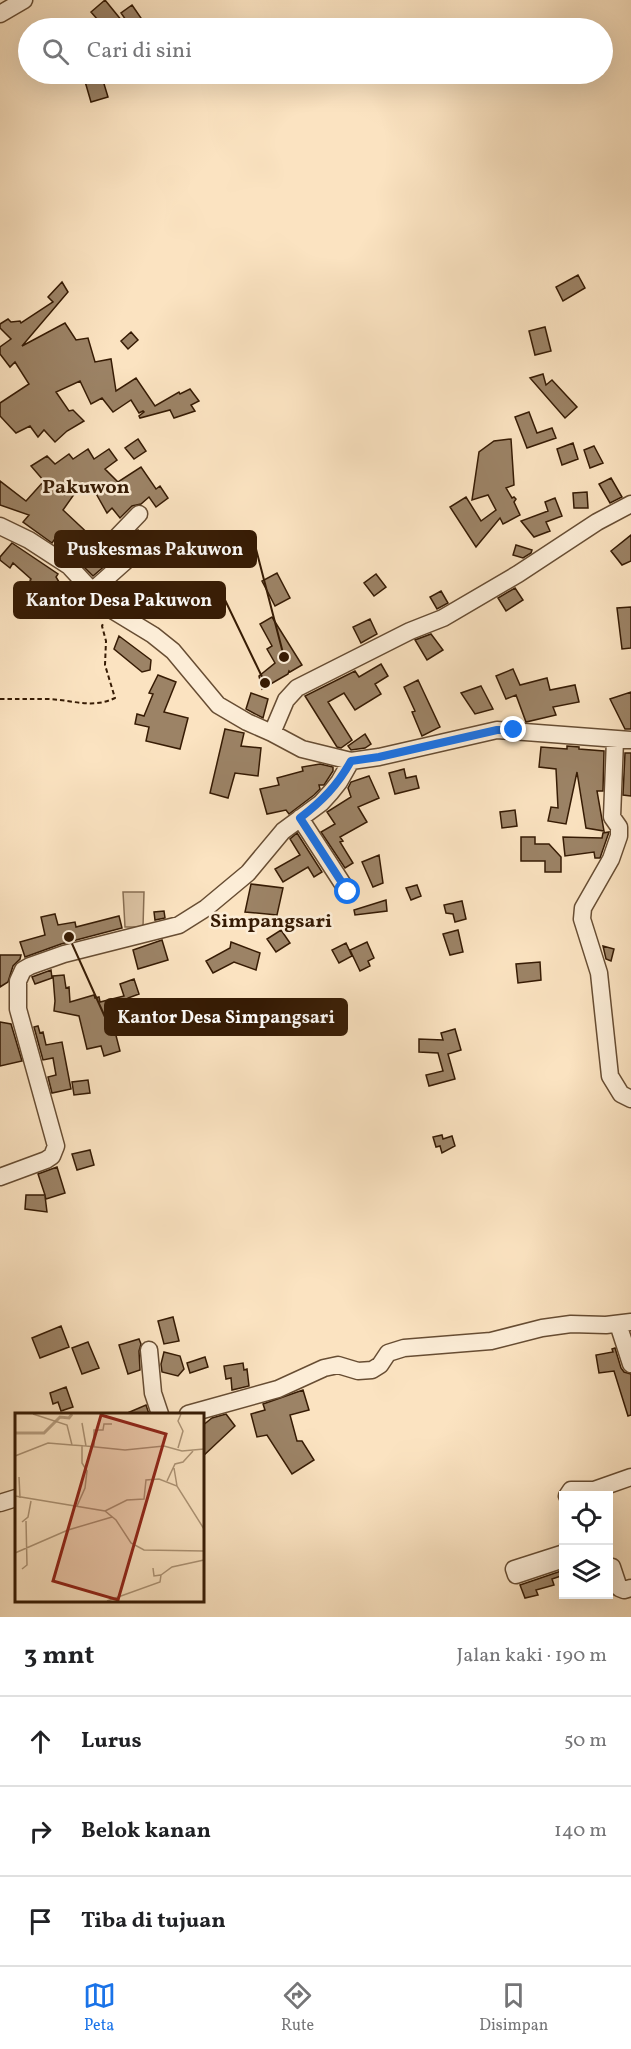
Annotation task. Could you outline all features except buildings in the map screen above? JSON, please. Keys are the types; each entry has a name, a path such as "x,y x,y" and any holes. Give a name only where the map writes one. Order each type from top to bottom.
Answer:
{"street":[{"path":"0,14 24,0"},
{"path":"272,733 286,700 297,688 410,631 443,618 518,574 597,522 631,504"},
{"path":"92,591 128,559 126,554 114,544 114,540 139,514"},
{"path":"0,526 29,540 69,566 111,609 153,635 173,651 218,705 302,749 351,761 379,757 497,730 623,740 612,817 619,827 619,836 611,859 583,908 582,919 599,973 610,1076 621,1094 631,1098"},
{"path":"0,1177 46,1160 52,1156 56,1146 18,1008 18,981 23,970 64,954 179,926 206,908 248,873 283,831 321,803 351,761"},
{"path":"300,818 348,892"},
{"path":"192,1413 278,1389 324,1368 338,1365 358,1371 372,1370 380,1365 388,1353 404,1348 491,1341 542,1328 571,1324 625,1323 631,1364"},
{"path":"149,1350 153,1393 160,1413"},
{"path":"570,1491 594,1490 631,1477"},
{"path":"0,1503 15,1498"},
{"path":"559,1555 514,1569 516,1575 559,1561"},
{"path":"613,1570 619,1588 624,1590 631,1588"}],"path":[{"path":"0,699 50,699 94,705 104,704 115,698 105,665 106,642 102,626 111,609"}],"shaded area":[{"path":"123,892 144,892 143,927 125,927"}],"place":[{"name":"Puskesmas Pakuwon","path":"284,657"},
{"name":"Kantor Desa Pakuwon","path":"265,683"},
{"name":"Kantor Desa Simpangsari","path":"69,937"}],"district":[{"name":"Pakuwon","path":"86,486"},
{"name":"Simpangsari","path":"271,920"}],"route":[{"path":"348,892 300,818 321,803 331,792 351,761 379,757 497,730 514,730"}]}
